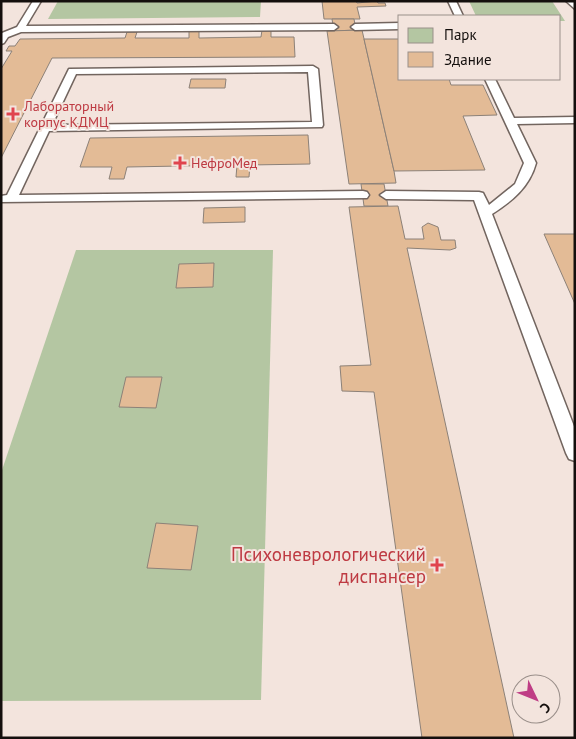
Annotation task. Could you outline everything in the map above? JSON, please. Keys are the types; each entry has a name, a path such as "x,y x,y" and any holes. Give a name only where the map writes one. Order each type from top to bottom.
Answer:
{"lane":[{"path":"20,29 37,1"},
{"path":"452,1 459,15"},
{"path":"570,1 575,7"},
{"path":"356,27 398,26"},
{"path":"1,41 5,35 20,29 334,27"},
{"path":"45,128 318,125 312,69 72,71 45,128 6,199 362,196"},
{"path":"485,213 506,199 519,187 527,175 530,163 490,80"},
{"path":"511,121 575,120"},
{"path":"386,195 479,196 575,453"}],"green space":[{"path":"58,1 261,1 260,17 48,19"},
{"path":"469,1 552,1 565,21 561,21 561,15 476,15"},
{"path":"76,250 273,250 261,700 1,701 1,473"}],"building":[{"path":"322,1 356,1 357,3 377,1 378,3 385,3 386,6 357,7 360,19 324,19"},
{"path":"332,19 354,19 356,30 334,31"},
{"name":"Лабораторный корпус КДМЦ","path":"262,30 271,30 271,37 294,37 295,57 52,58 1,158 1,69 12,51 6,51 9,46 15,46 20,39 125,38 127,32 137,32 135,38 189,38 189,31 199,31 199,38 261,37"},
{"path":"362,30 396,183 349,184 327,31"},
{"path":"364,39 398,39 398,80 449,80 451,85 483,85 497,115 463,116 485,170 394,171"},
{"path":"191,79 226,79 225,88 189,88"},
{"path":"308,135 310,164 250,165 249,177 236,177 237,165 127,167 124,179 109,179 112,167 80,167 90,138"},
{"path":"361,184 384,184 388,206 364,206"},
{"name":"Психоневрологический диспансер","path":"398,206 405,239 424,239 422,227 428,223 438,227 441,240 455,240 456,248 450,250 407,248 514,738 422,738 374,392 342,391 340,366 371,365 349,207"},
{"path":"245,207 245,222 203,223 204,208"},
{"path":"544,234 575,234 575,304"},
{"path":"214,263 213,287 176,288 179,264"},
{"path":"126,377 162,377 156,408 119,407"},
{"path":"156,523 198,526 191,570 147,568"}],"place":[{"name":"Лабораторный корпус КДМЦ","path":"13,114"},
{"name":"НефроМед","path":"180,163"},
{"name":"Психоневрологический диспансер","path":"437,565"}]}
